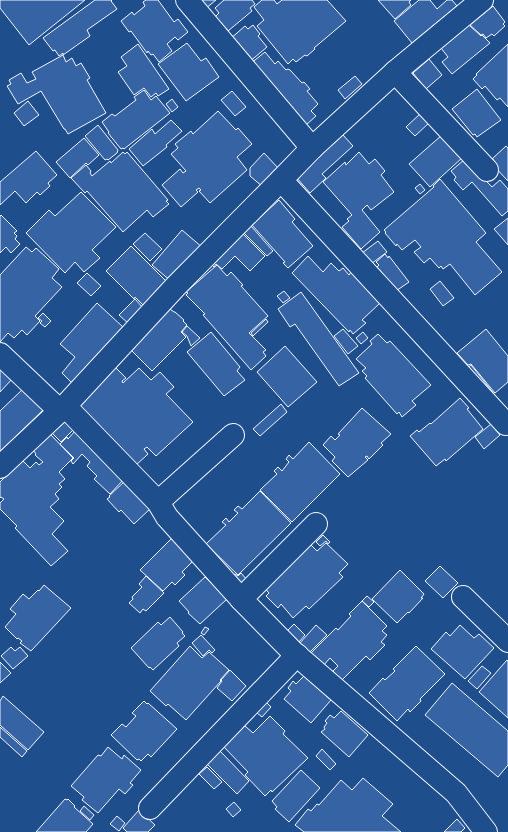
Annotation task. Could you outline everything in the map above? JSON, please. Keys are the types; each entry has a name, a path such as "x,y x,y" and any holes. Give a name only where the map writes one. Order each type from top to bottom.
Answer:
{"street":[{"path":"187,0 312,148"},
{"path":"0,466 62,408 176,286 312,148 395,72 482,0"},
{"path":"395,72 487,170"},
{"path":"281,180 506,424"},
{"path":"0,354 62,408 158,502 167,517 241,599 297,655 456,793 486,832"},
{"path":"158,502 233,435"},
{"path":"241,599 316,524"},
{"path":"463,597 508,641"},
{"path":"150,808 297,655"}],"building":[{"path":"0,0 85,0 29,45 0,8"},
{"path":"95,0 112,0 111,1 117,9 87,30 90,36 63,55 63,53 59,56 43,38"},
{"path":"146,0 158,0 174,22 178,19 188,32 178,40 175,37 167,44 172,51 159,62 153,54 151,55 148,51 147,53 131,31 129,32 121,21 132,12 134,15 145,6 143,2"},
{"path":"197,0 216,0 205,9"},
{"path":"224,0 252,0 255,4 250,8 252,11 228,31 226,28 224,29 215,17 219,13 215,8"},
{"path":"262,0 274,0 277,4 282,0 327,0 346,21 314,48 315,49 307,56 305,55 296,62 293,59 288,64 257,26 264,20 254,7"},
{"path":"378,0 411,0 409,2 411,5 395,19"},
{"path":"419,0 430,0 437,9 447,0 452,0 457,6 412,43 394,21"},
{"path":"493,6 505,22 503,24 505,26 494,36 492,34 486,38 483,34 481,35 470,25"},
{"path":"253,25 260,34 258,36 267,47 248,63 229,40 245,26 248,29"},
{"path":"469,25 490,43 452,74 442,62 448,57 441,48"},
{"path":"187,43 201,61 206,58 219,77 186,101 158,64"},
{"path":"138,44 169,89 158,96 156,93 151,97 144,88 134,95 118,72 127,66 121,57"},
{"path":"508,44 508,107 500,98 497,100 485,86 482,89 473,79 477,75 476,74"},
{"path":"265,52 275,64 278,61 286,70 290,70 310,89 307,91 318,104 311,111 316,116 306,125 250,64"},
{"path":"63,55 66,62 72,58 76,66 81,63 90,78 87,80 106,113 68,134 41,91 18,104 7,86 11,84 9,80 21,73 27,83 36,79 32,72"},
{"path":"429,59 442,75 426,89 413,73"},
{"path":"355,76 362,84 345,99 338,90"},
{"path":"477,89 501,120 477,137 475,134 473,135 452,109"},
{"path":"144,90 151,100 156,96 170,113 124,149 121,149 108,133 109,132 102,122 112,114 115,116 136,100 134,97"},
{"path":"232,91 246,107 235,116 221,100"},
{"path":"172,99 178,107 172,112 166,104"},
{"path":"28,101 39,115 24,126 14,113"},
{"path":"218,111 236,130 238,128 252,144 237,157 247,170 210,203 199,191 201,190 199,188 196,190 198,192 181,207 162,185 180,169 183,173 186,171 171,154 178,148 175,144 191,131 193,134"},
{"path":"422,112 431,121 415,136 406,127"},
{"path":"171,120 182,131 166,145 167,147 143,166 129,149 152,129 155,134"},
{"path":"98,125 118,150 117,153 108,160 105,160 85,136"},
{"path":"343,135 353,146 322,174 326,178 310,193 296,177"},
{"path":"442,135 463,157 430,187 409,164"},
{"path":"84,138 99,155 88,165 86,163 70,178 56,162"},
{"path":"506,146 508,148 508,181 491,163 494,160 492,159"},
{"path":"36,151 57,175 48,183 50,186 40,195 37,192 26,203 15,191 0,205 0,182"},
{"path":"123,152 125,154 127,152 168,200 166,201 169,204 153,217 147,210 123,232 87,191 85,193 71,178 86,165 91,171 90,173 92,176 110,161 111,163"},
{"path":"359,152 369,164 375,159 385,171 381,175 394,192 371,210 367,205 362,210 380,232 361,249 342,227 349,221 347,219 352,215 323,182 345,162 346,165"},
{"path":"264,153 280,170 263,187 250,176 250,168"},
{"path":"465,159 492,187 500,180 508,189 508,211 502,216 472,182 463,190 454,180 456,177 451,171"},
{"path":"440,179 486,233 476,242 502,272 475,295 450,264 443,269 441,266 439,268 430,258 424,263 414,252 421,247 415,240 402,250 397,244 396,246 384,230 434,187 433,186"},
{"path":"420,184 425,190 420,194 415,188"},
{"path":"81,192 116,227 92,250 100,258 84,272 75,262 65,273 26,233 49,210 55,216"},
{"path":"279,200 295,219 292,222 313,246 288,268 283,263 285,262 252,225"},
{"path":"1,215 17,231 14,233 17,236 15,239 20,244 11,253 6,247 0,253"},
{"path":"508,218 508,245 494,229"},
{"path":"251,226 273,251 267,256 244,233"},
{"path":"182,230 203,248 172,282 152,265"},
{"path":"145,233 162,249 150,261 133,244"},
{"path":"243,234 265,256 250,271 235,256 222,269 216,264 214,267 212,265"},
{"path":"378,241 387,252 371,264 362,253"},
{"path":"131,246 169,284 146,308 135,297 134,299 106,271"},
{"path":"26,247 32,252 36,248 59,269 52,278 62,287 35,316 40,321 27,335 22,330 14,338 8,333 0,342 0,275"},
{"path":"385,254 388,258 389,256 409,282 396,291 377,267 379,265 376,262"},
{"path":"308,256 323,272 331,263 339,271 343,268 349,275 351,272 380,303 362,320 366,323 353,334 350,330 349,332 292,273"},
{"path":"217,265 227,276 231,272 243,285 241,286 268,316 249,333 266,350 263,352 266,356 251,370 203,315 205,314 186,295 188,293 186,292"},
{"path":"87,273 101,286 91,296 77,283"},
{"path":"440,281 454,298 443,306 430,289"},
{"path":"284,291 290,298 283,303 277,296"},
{"path":"301,292 359,373 339,386 295,324 290,327 278,309"},
{"path":"135,299 143,308 129,324 119,315"},
{"path":"97,303 124,328 72,383 62,373 75,357 60,344"},
{"path":"170,309 184,320 183,321 187,325 181,332 186,337 152,371 131,350"},
{"path":"43,313 51,321 45,327 40,323 42,321 38,318"},
{"path":"266,319 268,322 253,336 251,333"},
{"path":"187,326 200,338 191,346 187,336 182,332"},
{"path":"343,329 358,346 348,354 334,336"},
{"path":"486,329 508,356 508,382 495,393 471,364 468,365 457,353"},
{"path":"211,332 240,367 237,371 245,380 224,396 187,352"},
{"path":"363,332 368,338 361,344 356,338"},
{"path":"378,334 387,343 390,341 431,385 412,401 416,405 402,417 399,412 397,414 365,378 367,376 362,371 366,368 356,359 372,344 370,341"},
{"path":"285,346 317,382 288,407 257,372"},
{"path":"0,364 14,377 0,392"},
{"path":"471,365 495,395 491,398 466,369"},
{"path":"115,367 126,378 122,381 123,383 139,368 151,380 160,372 174,387 166,394 193,422 156,456 147,447 144,449 148,454 135,466 78,406"},
{"path":"25,387 45,408 0,452 0,411"},
{"path":"460,398 469,408 467,409 483,429 446,461 445,459 436,466 410,436 417,430 419,432 430,423 431,424"},
{"path":"281,404 287,412 260,436 253,429"},
{"path":"362,408 391,434 381,443 383,445 369,459 367,456 365,457 368,460 348,477 332,461 335,457 323,445 331,436 335,440 340,435 338,434"},
{"path":"64,418 74,429 61,442 51,432"},
{"path":"491,424 500,435 484,449 475,437"},
{"path":"76,430 124,479 110,494 94,479 97,476 87,466 90,462 82,454 73,464 71,461 74,458 60,444 67,437 68,439"},
{"path":"50,434 73,458 59,472 65,479 59,484 62,487 55,494 59,499 50,507 64,521 52,534 68,551 51,566 15,528 17,526 0,509 0,503 4,499 1,497 0,498 0,482 22,460 30,468 36,462 39,465 43,462 35,455 36,454 33,450"},
{"path":"309,442 340,474 292,522 260,490 277,474 274,471 278,467 282,471 289,462 286,459 289,455 293,459"},
{"path":"126,480 152,507 134,524 121,510 119,512 107,499"},
{"path":"260,491 291,523 238,575 206,544 226,525 222,522 226,518 229,522 238,513 234,510 238,506 242,509"},
{"path":"323,535 330,542 328,544 326,541 320,546 316,542"},
{"path":"172,538 194,560 182,572 185,575 175,585 172,582 163,591 140,570"},
{"path":"308,542 317,551 326,543 348,564 339,573 343,577 309,609 306,606 293,618 281,604 278,608 266,596 269,593 263,586"},
{"path":"440,566 458,583 443,598 425,581"},
{"path":"400,570 424,594 421,598 423,598 397,623 372,599"},
{"path":"241,573 248,581 243,587 232,576 235,574 238,576"},
{"path":"146,576 164,593 146,611 143,609 140,613 129,603 133,599 132,597 142,587 139,584"},
{"path":"205,577 227,599 200,624 188,613 189,612 179,601"},
{"path":"44,585 71,608 31,651 20,643 22,641 18,638 17,639 5,627 16,614 10,609 23,594 29,599"},
{"path":"367,596 374,602 369,607 362,601"},
{"path":"362,601 387,626 382,631 387,635 381,642 385,645 370,660 366,656 341,681 333,671 338,666 330,658 322,667 309,655 336,628 338,630 351,616 349,614"},
{"path":"170,617 185,636 177,643 179,646 153,670 150,667 149,668 131,648 158,622 161,625"},
{"path":"294,624 305,635 299,642 286,632"},
{"path":"316,625 327,635 309,653 300,643"},
{"path":"460,625 474,638 479,634 494,648 465,679 431,649 446,632 450,636"},
{"path":"205,627 209,629 204,635 201,633"},
{"path":"201,635 215,650 212,653 209,650 203,656 192,643"},
{"path":"190,646 202,658 209,652 229,670 186,720 168,704 166,706 150,691"},
{"path":"416,646 445,674 420,699 421,701 410,712 408,709 397,721 369,693 383,678 385,680 395,671 393,669"},
{"path":"11,647 15,651 20,647 28,656 13,669 1,656"},
{"path":"507,660 508,661 508,718 479,692"},
{"path":"0,662 11,673 0,683"},
{"path":"482,666 491,673 477,689 468,681"},
{"path":"230,670 246,686 232,701 217,688 222,681 221,680"},
{"path":"304,676 331,700 311,723 284,699 291,691 288,688 293,681 296,684"},
{"path":"452,683 508,731 508,765 498,777 425,715"},
{"path":"3,696 44,732 28,750 0,725 0,701"},
{"path":"144,701 177,729 151,757 148,754 141,761 139,759 137,760 111,735 122,724 126,727 136,716 132,713"},
{"path":"265,701 271,707 262,717 256,712"},
{"path":"341,711 368,735 349,757 321,732 325,729 324,727 327,723 325,721 330,715 334,718"},
{"path":"270,716 285,731 283,734 308,758 272,792 271,790 265,796 245,775 248,772 224,747 245,726 253,733"},
{"path":"0,727 27,751 22,757 0,737"},
{"path":"108,747 122,759 124,755 141,770 130,783 133,785 125,794 119,789 98,813 82,800 84,797 71,786 98,755 101,756"},
{"path":"322,749 336,764 330,770 316,756"},
{"path":"220,751 249,781 237,794 207,764"},
{"path":"207,767 222,782 214,789 199,774"},
{"path":"301,770 320,788 289,822 275,809 277,807 272,801"},
{"path":"363,778 393,804 382,816 401,832 304,832 295,825 308,809 311,811 317,804 319,805 341,780 352,790"},
{"path":"65,799 68,799 75,806 74,807 93,824 86,832 36,832"},
{"path":"234,802 241,810 233,817 226,809"},
{"path":"84,806 94,815 90,820 80,811"},
{"path":"139,810 155,825 148,832 127,832 123,828"},
{"path":"117,816 125,823 119,831 110,824"},
{"path":"457,819 465,828 461,832 444,832"}]}
